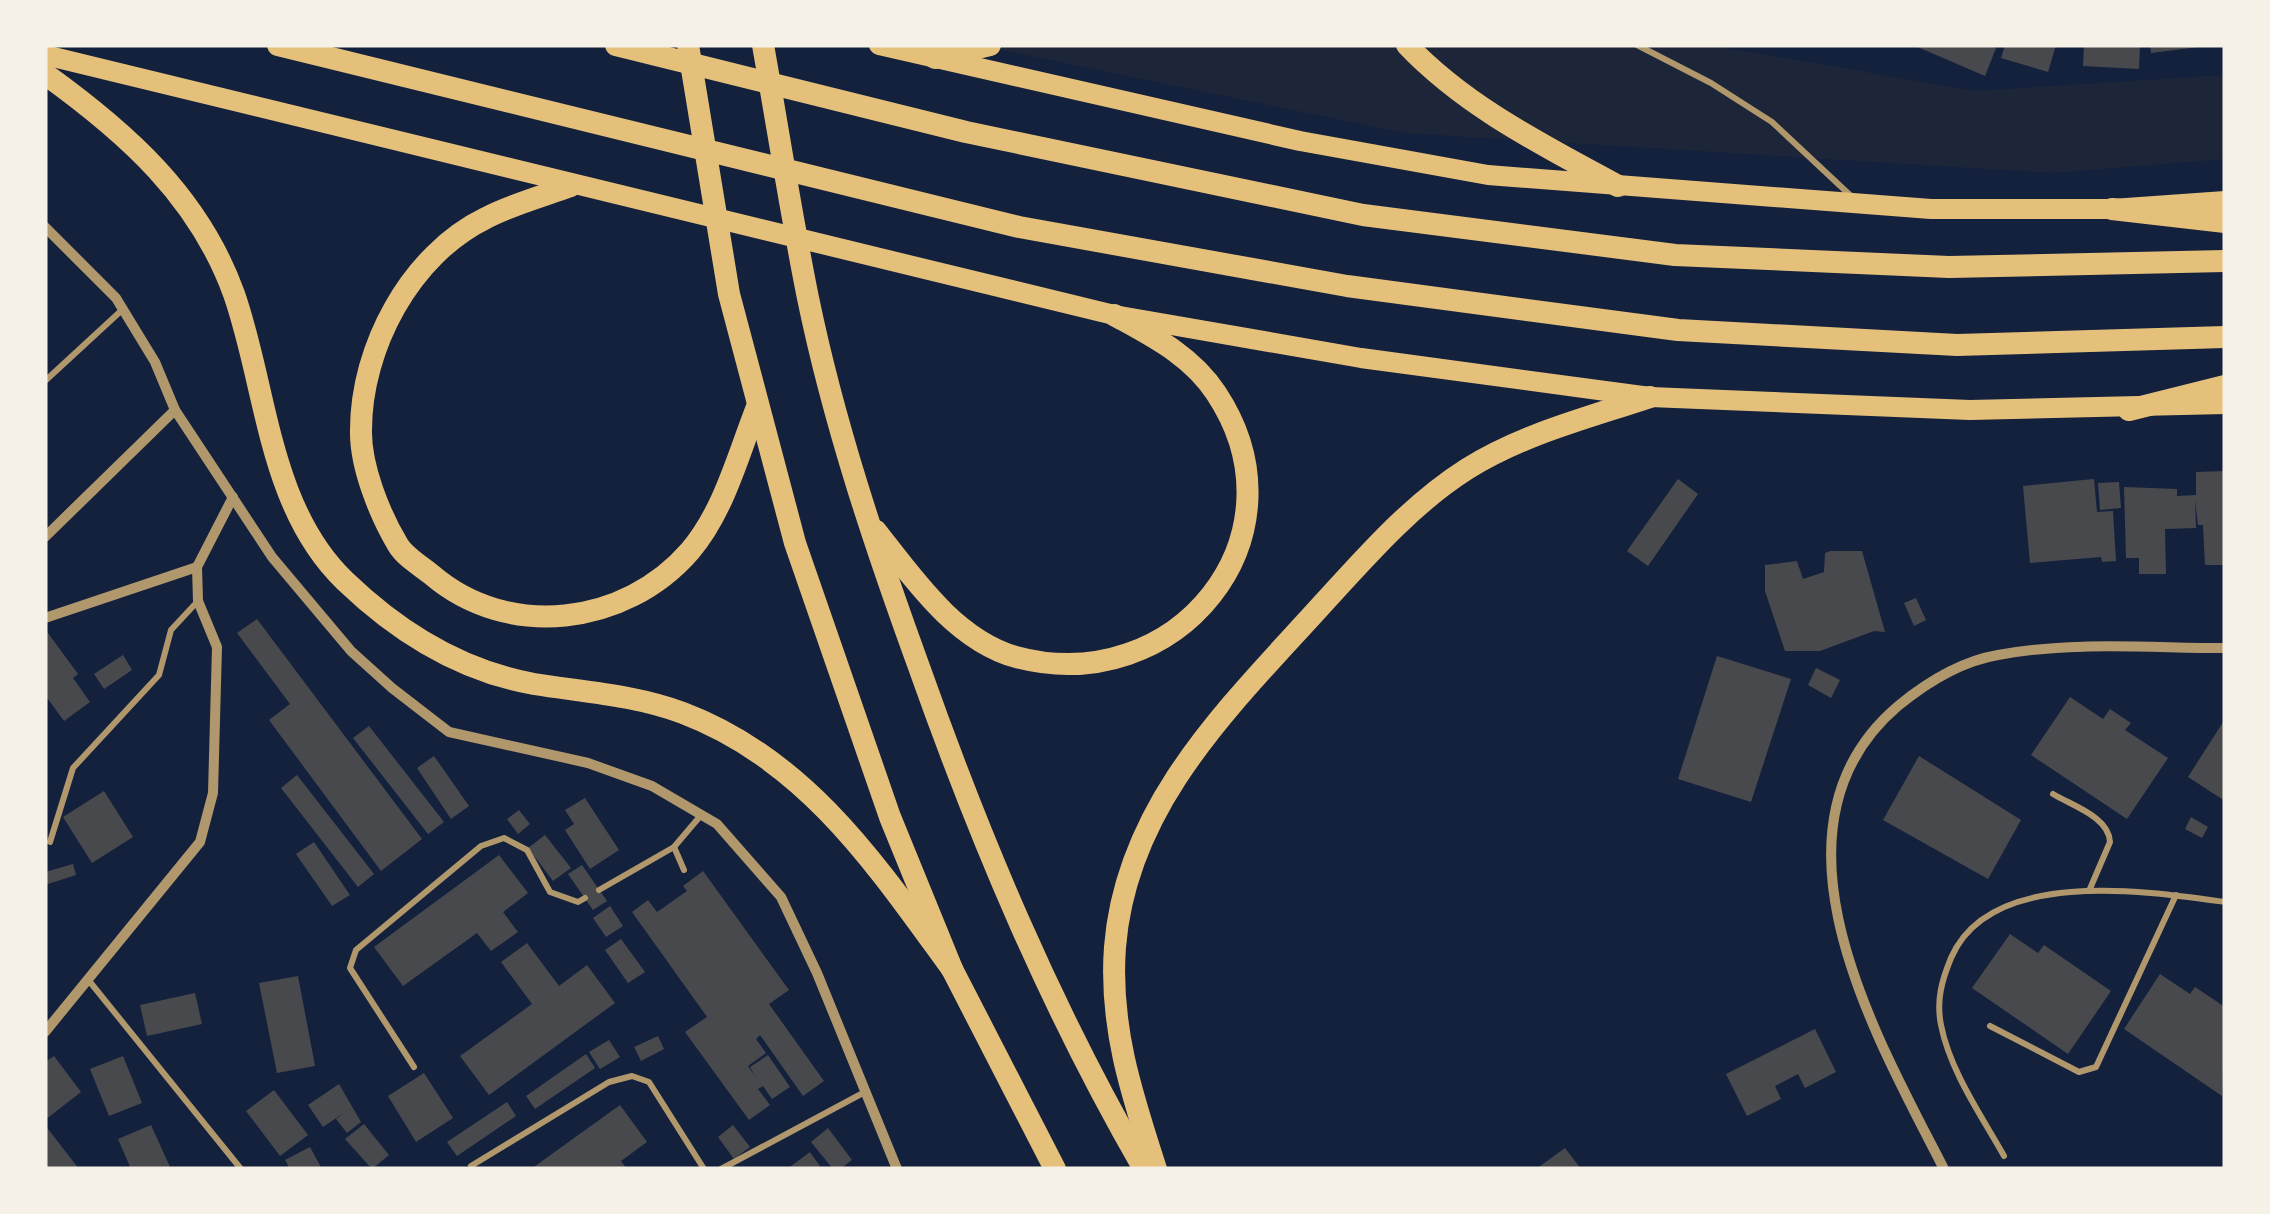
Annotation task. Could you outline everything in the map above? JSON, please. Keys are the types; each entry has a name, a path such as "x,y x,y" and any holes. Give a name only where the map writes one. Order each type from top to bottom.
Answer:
{"highway":[{"path":"278,45 1019,228 1347,286 1678,330 1957,345 2225,337"},
{"path":"616,45 966,132 1363,214 1675,255 1949,267 2225,261"},
{"path":"688,45 729,294 757,407 843,687 952,970 1055,1169"},
{"path":"763,45 808,300 865,516 970,810 1023,938 1084,1066 1144,1169"},
{"path":"879,45 1319,145 1488,175 1855,200 1932,209 2112,208 2225,201"},
{"path":"935,58 990,45"},
{"path":"1406,45 1436,76 1512,128 1618,186"},
{"path":"45,55 1114,315 1361,358 1650,397 1970,410 2130,410 2225,404"},
{"path":"45,74 112,122 160,170 198,219 234,294 272,444 306,528 340,577 386,619 455,662 531,684 613,694 682,713 737,740 800,781 860,842 952,970"},
{"path":"571,186 484,218 439,253 403,292 372,357 360,432 374,490 400,548 453,594 507,614 564,617 614,607 658,581 691,550 718,508 757,407"},
{"path":"2112,208 2225,222"},
{"path":"865,516 932,602 1014,656 1069,664 1120,656 1176,633 1214,596 1242,545 1249,494 1241,443 1216,392 1180,353 1114,315"},
{"path":"2130,410 2225,386"},
{"path":"1156,1169 1122,1066 1114,1005 1115,946 1140,840 1167,790 1202,738 1238,696 1366,557 1421,505 1465,470 1525,438 1650,397"}],"street":[{"path":"45,226 123,309 155,362 175,410 272,557 352,651 449,732 588,763 652,786 702,813 781,897 818,973 897,1169"},
{"path":"45,536 175,410"},
{"path":"45,1032 90,982 200,842 214,793 217,647 198,601 197,566 234,497"},
{"path":"45,618 197,566"},
{"path":"1944,1169 1877,1032 1843,948 1834,890 1833,827 1843,775 1874,727 1919,688 1995,655 2057,648 2225,648"}],"lane":[{"path":"1637,45 1711,83 1772,122 1855,200"},
{"path":"45,381 123,309"},
{"path":"50,842 72,768 158,675 171,630 198,601"},
{"path":"2053,794 2104,824 2110,833 2110,842 2089,892"},
{"path":"599,890 674,847 702,813"},
{"path":"414,1067 350,968 356,950 481,846 504,838 526,850 550,892 578,902 585,898"},
{"path":"674,847 684,870"},
{"path":"2004,1156 1961,1080 1941,1025 1940,986 1956,946 1986,918 2028,897 2089,892 2176,895 2225,902"},
{"path":"1990,1026 2079,1072 2096,1067 2176,895"},
{"path":"90,982 241,1169"},
{"path":"471,1166 608,1082 632,1076 649,1082 704,1169"},
{"path":"721,1169 864,1093"}],"shaded area":[{"path":"977,45 1711,45 1975,91 2225,75 2225,159 2054,173 1405,133"}],"building":[{"path":"1913,45 1988,45 1996,48 1985,76"},
{"path":"2005,45 2056,45 2048,72 2001,58"},
{"path":"2084,45 2140,45 2139,69 2083,66"},
{"path":"2150,45 2199,45 2199,47 2151,53"},
{"path":"2225,471 2225,565 2205,565 2203,525 2198,525 2195,500 2196,528 2165,529 2166,574 2139,574 2139,558 2126,558 2124,487 2177,489 2177,496 2196,495 2196,472"},
{"path":"1678,479 1698,494 1648,566 1627,551"},
{"path":"2094,479 2097,512 2113,511 2116,561 2102,562 2101,557 2030,563 2023,486"},
{"path":"2119,482 2121,508 2100,510 2098,483"},
{"path":"1862,551 1885,632 1874,631 1820,651 1785,651 1765,591 1765,565 1797,561 1803,579 1824,572 1825,553"},
{"path":"1916,598 1926,620 1914,626 1904,603"},
{"path":"257,619 422,839 381,871 269,720 290,704 237,633"},
{"path":"45,629 78,674 73,678 90,702 64,721 45,695"},
{"path":"123,655 132,670 104,689 94,674"},
{"path":"1717,656 1791,679 1751,802 1678,779"},
{"path":"1816,668 1840,680 1831,698 1808,685"},
{"path":"2070,697 2103,719 2110,709 2131,723 2125,730 2168,758 2127,819 2031,755"},
{"path":"2225,719 2225,801 2188,777"},
{"path":"369,726 444,822 428,834 353,738"},
{"path":"434,756 469,806 451,819 417,768"},
{"path":"1919,756 2021,820 1988,879 1883,820"},
{"path":"297,775 374,874 358,887 281,788"},
{"path":"104,791 133,837 92,863 63,817"},
{"path":"585,798 619,850 590,869 565,830 574,824 565,810"},
{"path":"519,810 530,824 518,834 507,819"},
{"path":"2191,817 2208,827 2202,838 2185,829"},
{"path":"545,835 571,868 553,881 528,848"},
{"path":"314,842 350,895 332,906 296,854"},
{"path":"499,855 528,893 503,912 518,932 491,951 477,933 403,986 374,947"},
{"path":"73,864 76,875 45,885 45,872"},
{"path":"582,865 607,901 593,910 568,874"},
{"path":"703,871 789,990 769,1004 824,1081 803,1096 760,1035 756,1039 766,1053 748,1066 755,1076 750,1067 768,1055 790,1087 772,1099 763,1086 758,1089 770,1105 749,1120 685,1032 707,1017 632,912 648,900 657,912 687,891 683,886"},
{"path":"610,906 623,926 606,937 593,918"},
{"path":"2010,934 2038,953 2044,945 2111,991 2068,1054 1972,988"},
{"path":"621,939 645,972 628,983 605,950"},
{"path":"527,943 559,986 587,965 615,1003 489,1095 460,1056 532,1004 501,962"},
{"path":"2160,974 2190,994 2195,987 2225,1007 2222,1096 2124,1029"},
{"path":"298,976 315,1066 277,1073 259,983"},
{"path":"195,993 202,1024 147,1036 140,1005"},
{"path":"1815,1029 1836,1072 1805,1088 1798,1074 1775,1086 1781,1099 1747,1116 1726,1074"},
{"path":"658,1036 664,1049 641,1061 634,1047"},
{"path":"609,1040 620,1057 600,1069 589,1052"},
{"path":"586,1054 595,1068 535,1109 526,1096"},
{"path":"54,1056 81,1092 45,1120 45,1062"},
{"path":"123,1056 142,1103 109,1116 90,1069"},
{"path":"424,1073 453,1118 416,1142 388,1096"},
{"path":"339,1084 361,1122 347,1133 336,1119 345,1112 323,1127 308,1105"},
{"path":"274,1090 308,1135 280,1156 246,1111"},
{"path":"507,1102 516,1116 457,1156 447,1142"},
{"path":"620,1105 647,1142 621,1161 627,1169 531,1169"},
{"path":"364,1124 389,1155 372,1169 345,1139"},
{"path":"45,1125 79,1169 45,1169"},
{"path":"151,1125 171,1169 131,1169 118,1139"},
{"path":"733,1125 750,1147 734,1159 718,1137"},
{"path":"828,1128 852,1160 840,1169 833,1169 811,1142"},
{"path":"310,1147 322,1169 290,1169 285,1160"},
{"path":"1565,1148 1581,1169 1536,1169"},
{"path":"810,1152 822,1169 787,1169"}]}
